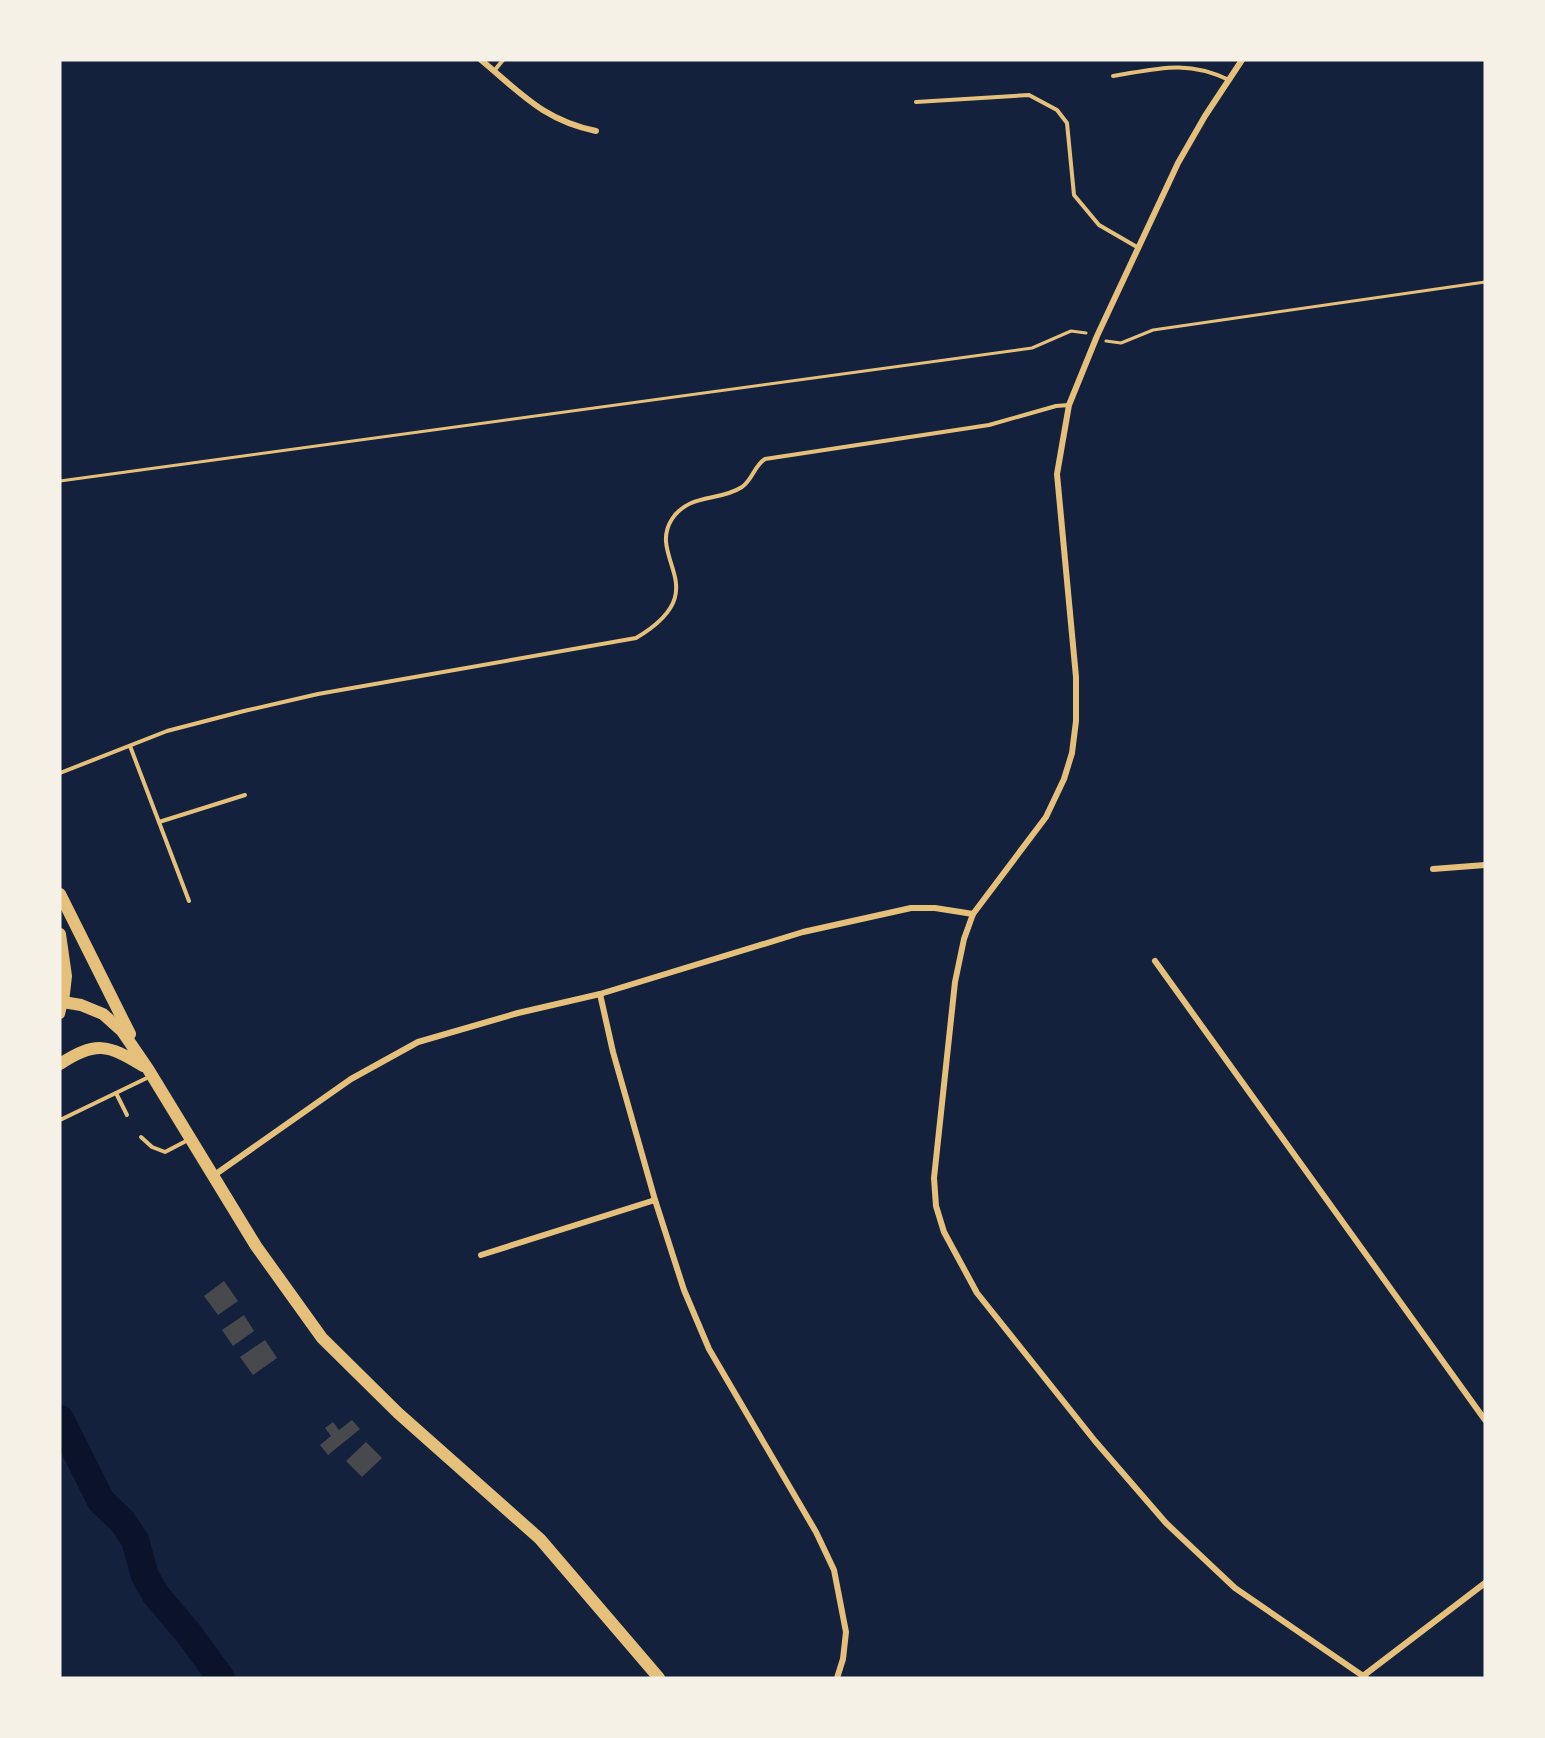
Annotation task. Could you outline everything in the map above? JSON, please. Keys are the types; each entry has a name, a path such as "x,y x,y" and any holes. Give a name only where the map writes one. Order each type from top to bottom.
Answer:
{"main road":[{"path":"60,894 150,1072"},
{"path":"60,934 66,976 62,1008 81,1005 104,1014 122,1031 150,1072 256,1246 322,1338 398,1413 540,1539 659,1678"},
{"path":"60,1064 81,1050 102,1047 125,1054 150,1072"}],"street":[{"path":"481,60 543,112 569,125 596,131"},
{"path":"1242,60 1205,116 1178,163 1097,336 1070,405 1057,474 1076,677 1076,721 1072,753 1064,779 1046,817 973,914 964,939 955,982 934,1178 936,1206 944,1232 977,1293 1016,1344 1095,1441 1196,1553 1235,1588 1365,1677 1485,1583"},
{"path":"1433,869 1485,865"},
{"path":"213,1176 351,1078 418,1042 518,1013 600,994 803,932 911,908 935,908 973,914"},
{"path":"1155,961 1485,1420"},
{"path":"600,994 613,1052 655,1200 684,1290 709,1349 816,1532 834,1570 846,1632 843,1659 837,1678"},
{"path":"481,1255 655,1200"}],"lane":[{"path":"494,71 503,60"},
{"path":"1113,76 1178,65 1209,70 1229,81"},
{"path":"916,102 1029,95 1057,110 1067,123 1074,195 1099,225 1137,247"},
{"path":"60,773 167,731 318,694 636,639 651,629 675,600 678,586 666,545 666,532 672,520 692,501 739,489 748,482 756,464 765,459 989,425 1056,406 1070,405"},
{"path":"130,746 189,902"},
{"path":"159,822 244,795"},
{"path":"60,1120 116,1093 150,1072"},
{"path":"116,1093 127,1115"},
{"path":"141,1137 152,1148 165,1152 190,1138"}],"path":[{"path":"60,481 1032,348 1076,330 1115,344 1153,330 1485,282"}],"building":[{"path":"224,1281 238,1301 218,1315 204,1296"},
{"path":"244,1315 254,1331 233,1346 222,1330"},
{"path":"265,1340 277,1358 253,1375 240,1357"},
{"path":"352,1420 360,1429 328,1455 320,1445 331,1436 325,1428 333,1422 339,1430"},
{"path":"366,1442 382,1458 362,1477 346,1461"}],"waterway":[{"path":"60,1419 101,1501 123,1522 135,1540 145,1576 156,1595 189,1634 221,1678"}]}
